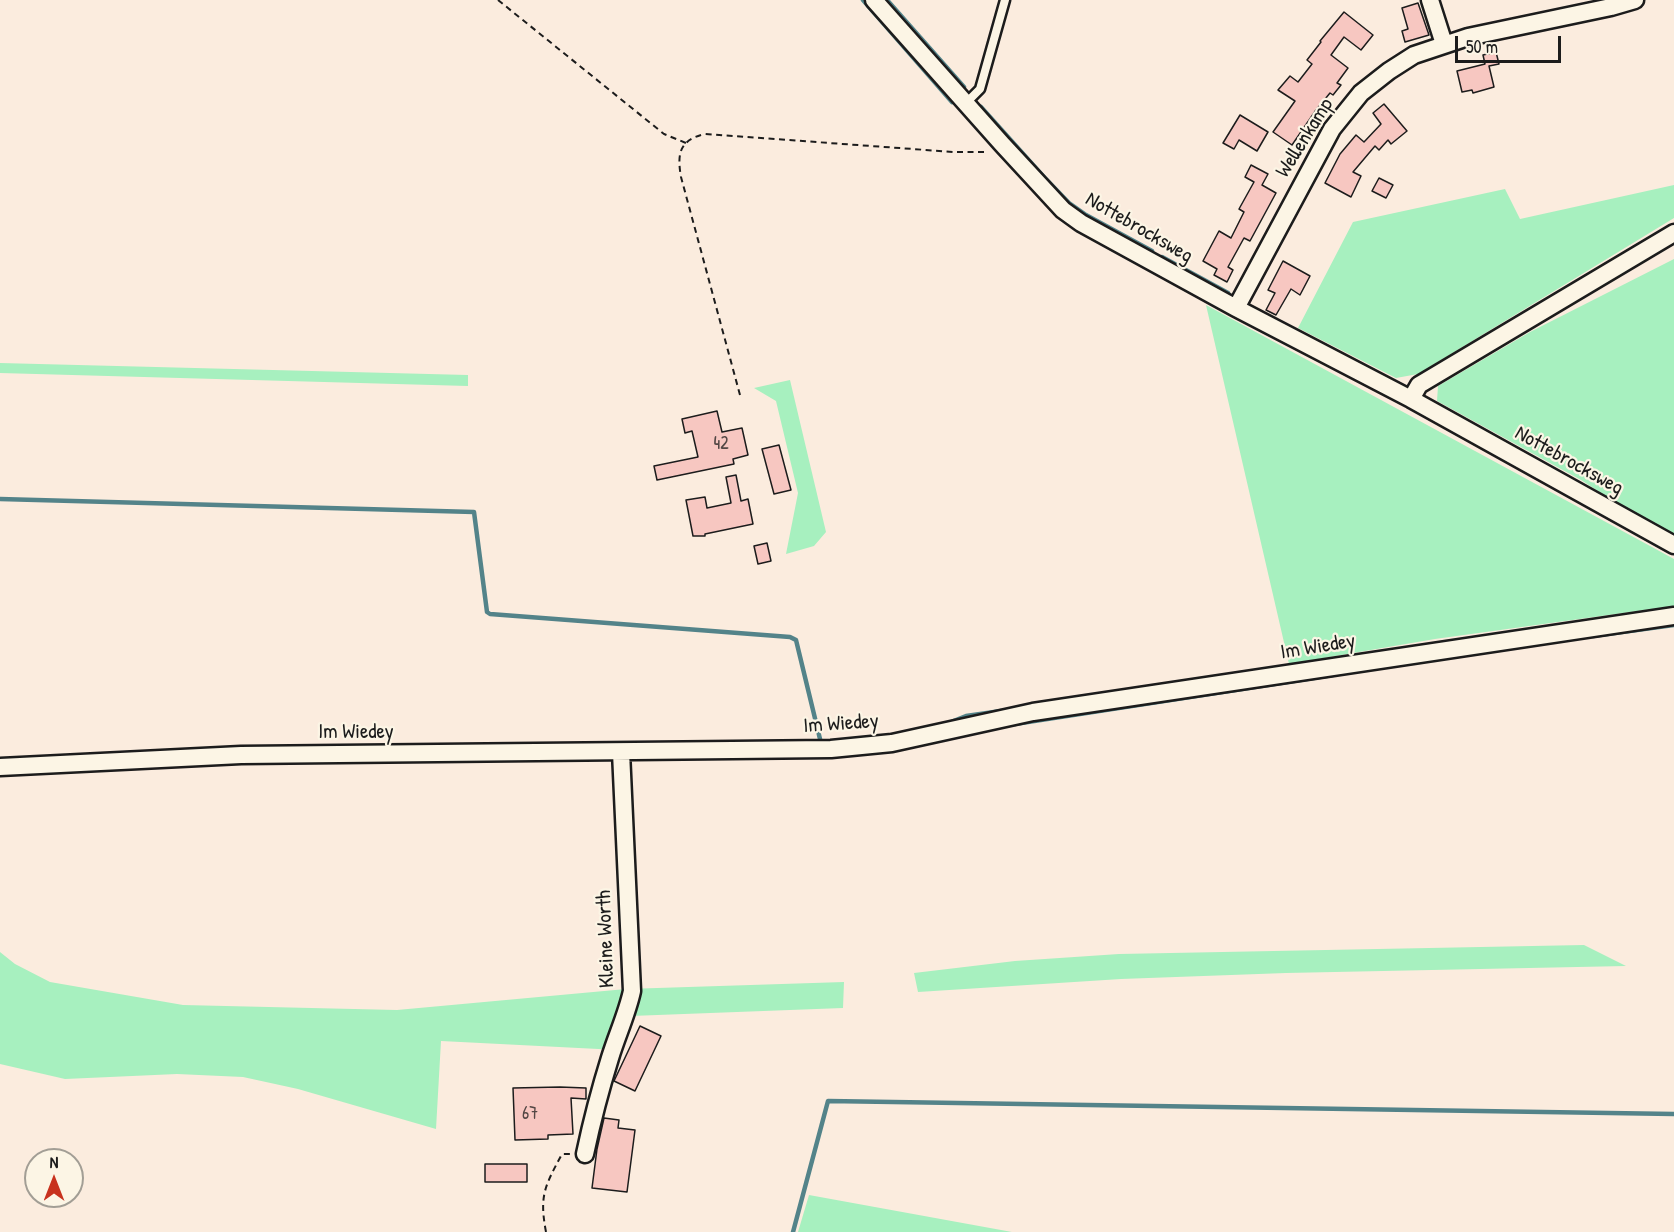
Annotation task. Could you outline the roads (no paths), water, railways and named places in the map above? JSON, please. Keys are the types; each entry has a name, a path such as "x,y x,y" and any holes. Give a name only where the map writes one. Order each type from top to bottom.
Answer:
{"street":[{"name":"Nottebrocksweg","path":"874,0 1063,210 1081,223 1236,308 1411,399 1674,544"},
{"path":"1430,0 1444,44"},
{"name":"Wellenkamp","path":"1236,308 1332,129 1361,93 1389,70 1414,55 1468,37 1610,3 1635,0"},
{"path":"1411,399 1419,385 1674,233"},
{"name":"Im Wiedey","path":"0,767 241,755 831,749 892,743 1033,712 1674,616"},
{"name":"Kleine Worth","path":"585,1154 610,1056 632,991 621,752"}],"lane":[{"path":"966,103 980,89 1005,0"}],"waterway":[{"path":"863,0 952,102"},
{"path":"887,0 964,87"},
{"path":"981,107 1069,203 1086,215 1152,251"},
{"path":"1162,257 1228,293"},
{"path":"0,499 474,512 487,612 490,614 790,637 796,640 820,739"},
{"path":"1593,636 1674,625"},
{"path":"1015,724 1333,675"},
{"path":"951,722 966,716 1001,711"},
{"path":"793,1232 828,1101 1674,1114"}]}
